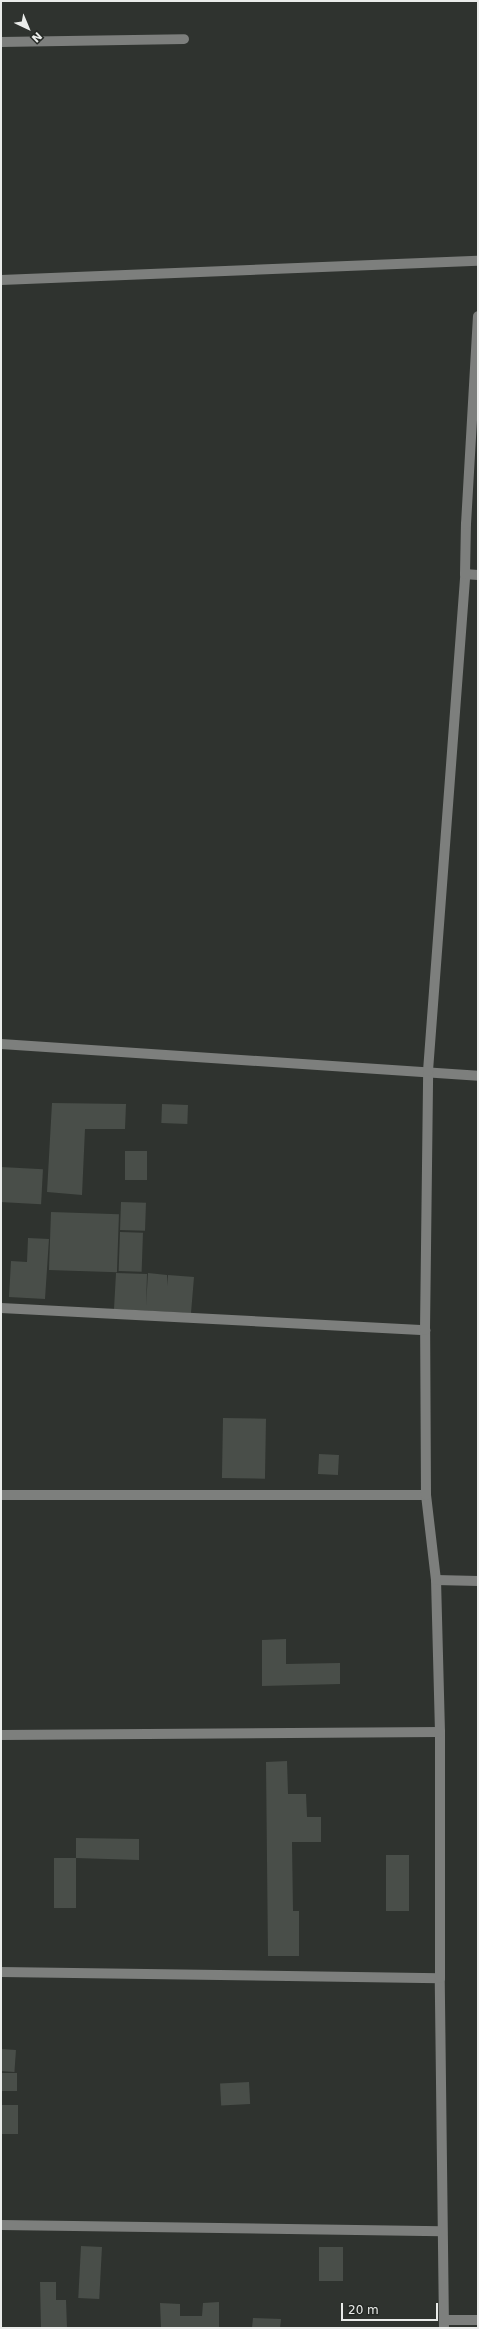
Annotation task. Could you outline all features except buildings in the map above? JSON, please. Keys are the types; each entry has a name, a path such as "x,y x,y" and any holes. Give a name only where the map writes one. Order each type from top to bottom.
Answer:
{"street":[{"path":"1,42 184,39"},
{"path":"1,280 478,261"},
{"path":"478,316 466,524 465,574 428,1072 425,1330 426,1494 436,1580 440,1732 440,1978 444,2324 478,2320"},
{"path":"465,574 478,575"},
{"path":"1,1044 478,1076"},
{"path":"1,1308 425,1330"},
{"path":"1,1494 426,1494"},
{"path":"436,1580 478,1581"},
{"path":"1,1735 440,1732"},
{"path":"1,1972 440,1978"},
{"path":"1,2225 442,2231"}]}
